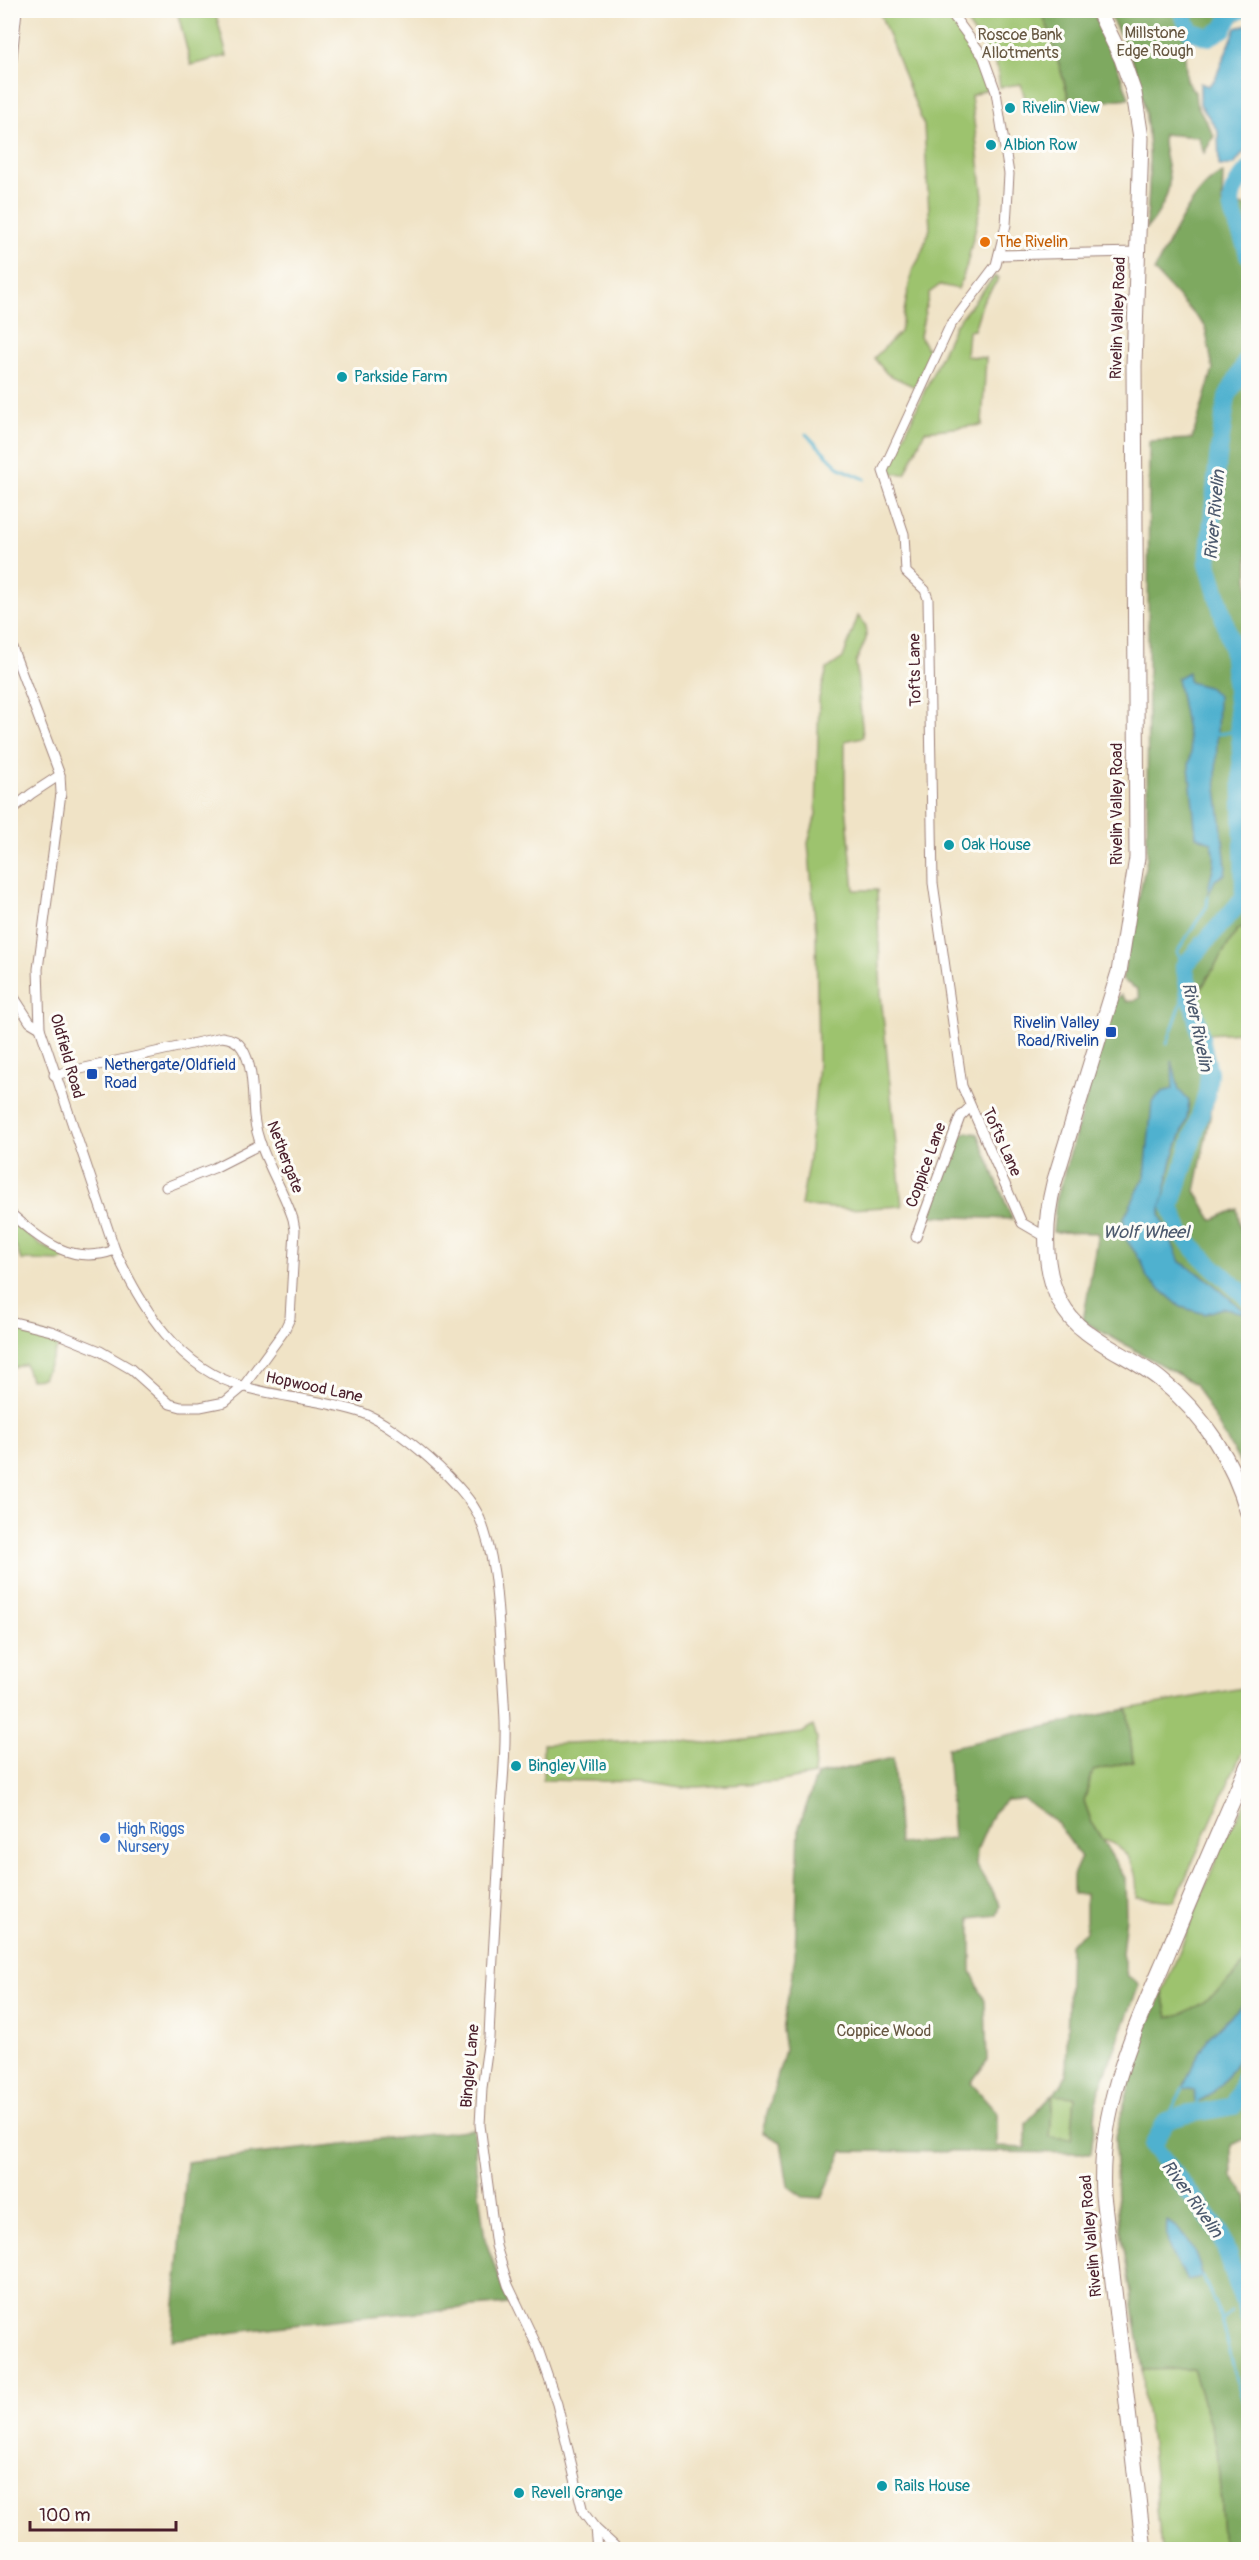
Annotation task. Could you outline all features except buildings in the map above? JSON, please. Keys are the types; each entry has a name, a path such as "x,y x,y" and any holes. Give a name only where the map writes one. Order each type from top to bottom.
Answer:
{"main road":[{"name":"Rivelin Valley Road","path":"1098,10 1122,59 1134,93 1140,123 1142,163 1134,366 1137,858 1119,972 1054,1183 1046,1237 1052,1277 1066,1313 1086,1332 1152,1373 1184,1402 1220,1448 1239,1485 1248,1513"},
{"name":"Rivelin Valley Road","path":"1144,2550 1103,2195 1106,2129 1114,2089 1128,2044 1248,1765"}],"street":[{"path":"10,77 17,10"},
{"name":"Tofts Lane","path":"949,10 983,56 996,92 1009,174 1006,225 992,273 950,326 883,471 904,534 906,572 925,590 928,599 933,883 962,1086 1022,1223 1046,1237"},
{"path":"999,255 1138,252"},
{"name":"Oldfield Road","path":"10,642 60,775 61,793 38,969 40,1028 54,1075 115,1250 142,1303 172,1341 206,1369 243,1387"},
{"path":"10,811 60,775"},
{"path":"10,991 30,1022 40,1028"},
{"name":"Nethergate","path":"54,1075 222,1037 232,1039 241,1046 246,1057 254,1117 261,1144 293,1220 292,1309 288,1325 243,1387"},
{"name":"Coppice Lane","path":"916,1237 960,1117 970,1107"},
{"path":"166,1187 189,1179 261,1144"},
{"path":"184,1168 189,1179"},
{"path":"10,1213 46,1242 62,1250 89,1256 115,1250"},
{"path":"10,1321 51,1331 100,1351 130,1369 161,1397 181,1407 225,1402 243,1387"},
{"name":"Hopwood Lane","path":"243,1387 362,1412 393,1428 409,1440 441,1470 480,1516 489,1544 496,1587"},
{"name":"Bingley Lane","path":"496,1587 505,1724 489,2038 482,2088 480,2125 496,2246 508,2285 537,2346 549,2378 583,2512 595,2528"},
{"path":"595,2528 597,2550"},
{"path":"595,2528 619,2550"}],"green space":[{"path":"177,11 215,11 227,56 191,65"},
{"path":"879,11 945,11 982,63 990,88 971,96 983,197 966,268 958,289 940,285 929,293 920,336 930,354 915,387 887,374 874,358 900,332 912,271 930,229 924,126"},
{"name":"Roscoe Bank Allotments","path":"959,11 1041,11 1049,30 1069,99 1027,106 1021,84 1000,87 997,67"},
{"path":"1041,11 1092,11 1107,38 1129,98 1071,105 1049,30"},
{"name":"Millstone Edge Rough","path":"1107,11 1248,11 1248,14 1230,25 1225,33 1188,27 1185,47 1186,81 1195,92 1196,103 1214,136 1204,153 1198,137 1163,134 1169,177 1168,191 1155,219 1146,229 1149,153 1143,96 1132,60"},
{"path":"1223,173 1222,204 1248,206 1248,924 1237,930 1199,992 1216,1086 1195,1191 1212,1220 1237,1209 1241,1231 1248,1242 1248,1477 1195,1384 1083,1321 1098,1233 1053,1232 1056,1201 1115,1000 1121,995 1127,1002 1140,998 1137,989 1122,980 1147,858 1149,441 1192,439 1213,369 1205,326 1154,271 1192,202 1202,189"},
{"path":"995,276 999,278 983,301 974,330 968,331 966,356 986,358 982,425 925,431 905,474 887,473 955,325"},
{"path":"858,616 866,626 866,639 856,662 863,737 845,741 845,794 854,890 877,890 881,995 902,1206 850,1209 801,1206 809,1158 818,1064 816,931 808,843 816,814 819,698 827,669 843,658"},
{"path":"1248,924 1248,1130 1244,1032 1205,1034 1199,992 1237,930"},
{"path":"967,1132 978,1134 1012,1219 929,1216 961,1136"},
{"path":"11,1220 40,1245 67,1257 61,1261 21,1260 11,1234"},
{"path":"10,1327 27,1329 61,1340 43,1378 30,1379 25,1364 11,1369"},
{"path":"1248,1687 1247,1741 1175,1901 1136,1897 1136,1878 1130,1861 1119,1848 1102,1840 1092,1823 1084,1801 1093,1771 1133,1761 1127,1709"},
{"name":"Coppice Wood","path":"1127,1709 1133,1761 1093,1771 1084,1801 1092,1823 1125,1878 1126,1916 1122,1954 1127,1975 1139,1985 1098,2093 1091,2153 843,2151 822,2198 803,2197 788,2186 781,2142 762,2132 785,2050 782,2030 795,1957 799,1827 817,1775 893,1758 899,1844 953,1839 947,1748","holes":["1023,1799 1057,1823 1081,1857 1073,1875 1073,1894 1086,1894 1086,1931 1070,1944 1066,2074 1061,2086 1026,2123 1026,2148 997,2147 997,2112 971,2083 987,2061 985,2001 971,1971 971,1918 997,1915 1000,1905 976,1865 977,1850 993,1813 1006,1800","1053,2095 1075,2097 1071,2139 1050,2137"]},
{"path":"813,1726 817,1738 814,1775 776,1782 681,1788 643,1782 543,1780 543,1744 667,1739 714,1744 802,1733"},
{"path":"1248,1799 1248,1959 1213,1995 1191,2009 1168,2018 1163,1992 1225,1838"},
{"path":"1248,1959 1248,2137 1231,2145 1232,2177 1248,2198 1248,2549 1224,2549 1217,2447 1193,2369 1143,2370 1117,2205 1115,2137 1144,2033 1163,1992 1168,2018 1180,2014 1213,1995"},
{"path":"1053,2095 1075,2096 1072,2139 1050,2138"},
{"path":"474,2129 476,2168 485,2239 508,2304 350,2318 172,2340 187,2162"},
{"path":"1193,2368 1217,2447 1224,2549 1161,2549 1151,2444 1144,2398 1143,2370"}],"water":[{"path":"1248,24 1248,147 1234,165 1219,166 1218,131 1200,104 1200,83 1208,86 1215,79 1236,28"},
{"path":"1188,672 1189,682 1208,687 1218,696 1216,779 1226,866 1225,874 1215,880 1208,896 1214,856 1211,842 1196,836 1189,766 1191,751 1177,678"},
{"name":"Wolf Wheel","path":"1172,1061 1179,1090 1189,1101 1187,1119 1172,1160 1160,1214 1180,1262 1205,1277 1248,1314 1223,1308 1205,1314 1181,1307 1147,1278 1142,1262 1125,1238 1124,1218 1145,1176 1152,1102 1162,1092 1173,1089"},
{"path":"1245,2002 1248,2003 1250,2019 1248,2035 1239,2055 1228,2075 1213,2092 1195,2102 1194,2090 1183,2088 1193,2065 1208,2038"},
{"path":"1167,2221 1181,2232 1191,2245 1203,2277 1188,2280 1178,2266 1167,2238"}],"waterway":[{"name":"River Rivelin","path":"1181,10 1190,31 1209,37 1223,29 1232,13 1242,10"},
{"name":"River Rivelin","path":"1248,170 1238,182 1231,202 1248,255"},
{"name":"River Rivelin","path":"1248,358 1227,397 1218,458 1208,563 1232,647 1241,748 1244,898 1184,966 1209,1072 1207,1093 1171,1207 1182,1235 1201,1256 1248,1298"},
{"path":"806,434 840,468 865,479"},
{"path":"1217,734 1239,731"},
{"name":"River Rivelin","path":"1167,1044 1182,1001 1178,969 1184,966 1177,952 1207,906 1208,896"},
{"name":"River Rivelin","path":"1248,2069 1234,2106 1184,2115 1166,2121 1153,2146 1220,2232 1248,2316"},
{"path":"1166,2121 1183,2088"},
{"path":"1197,2101 1197,2114"},
{"path":"1203,2277 1222,2320"},
{"path":"1231,2312 1222,2320 1234,2370 1248,2413"}],"place":[{"name":"Rivelin View","path":"1010,108"},
{"name":"Albion Row","path":"991,145"},
{"name":"The Rivelin","path":"985,242"},
{"name":"Parkside Farm","path":"342,377"},
{"name":"Oak House","path":"949,845"},
{"name":"Rivelin Valley Road/Rivelin","path":"1111,1032"},
{"name":"Nethergate/Oldfield Road","path":"92,1074"},
{"name":"Bingley Villa","path":"516,1766"},
{"name":"High Riggs Nursery","path":"105,1838"},
{"name":"Rails House","path":"882,2486"},
{"name":"Revell Grange","path":"519,2493"}]}
